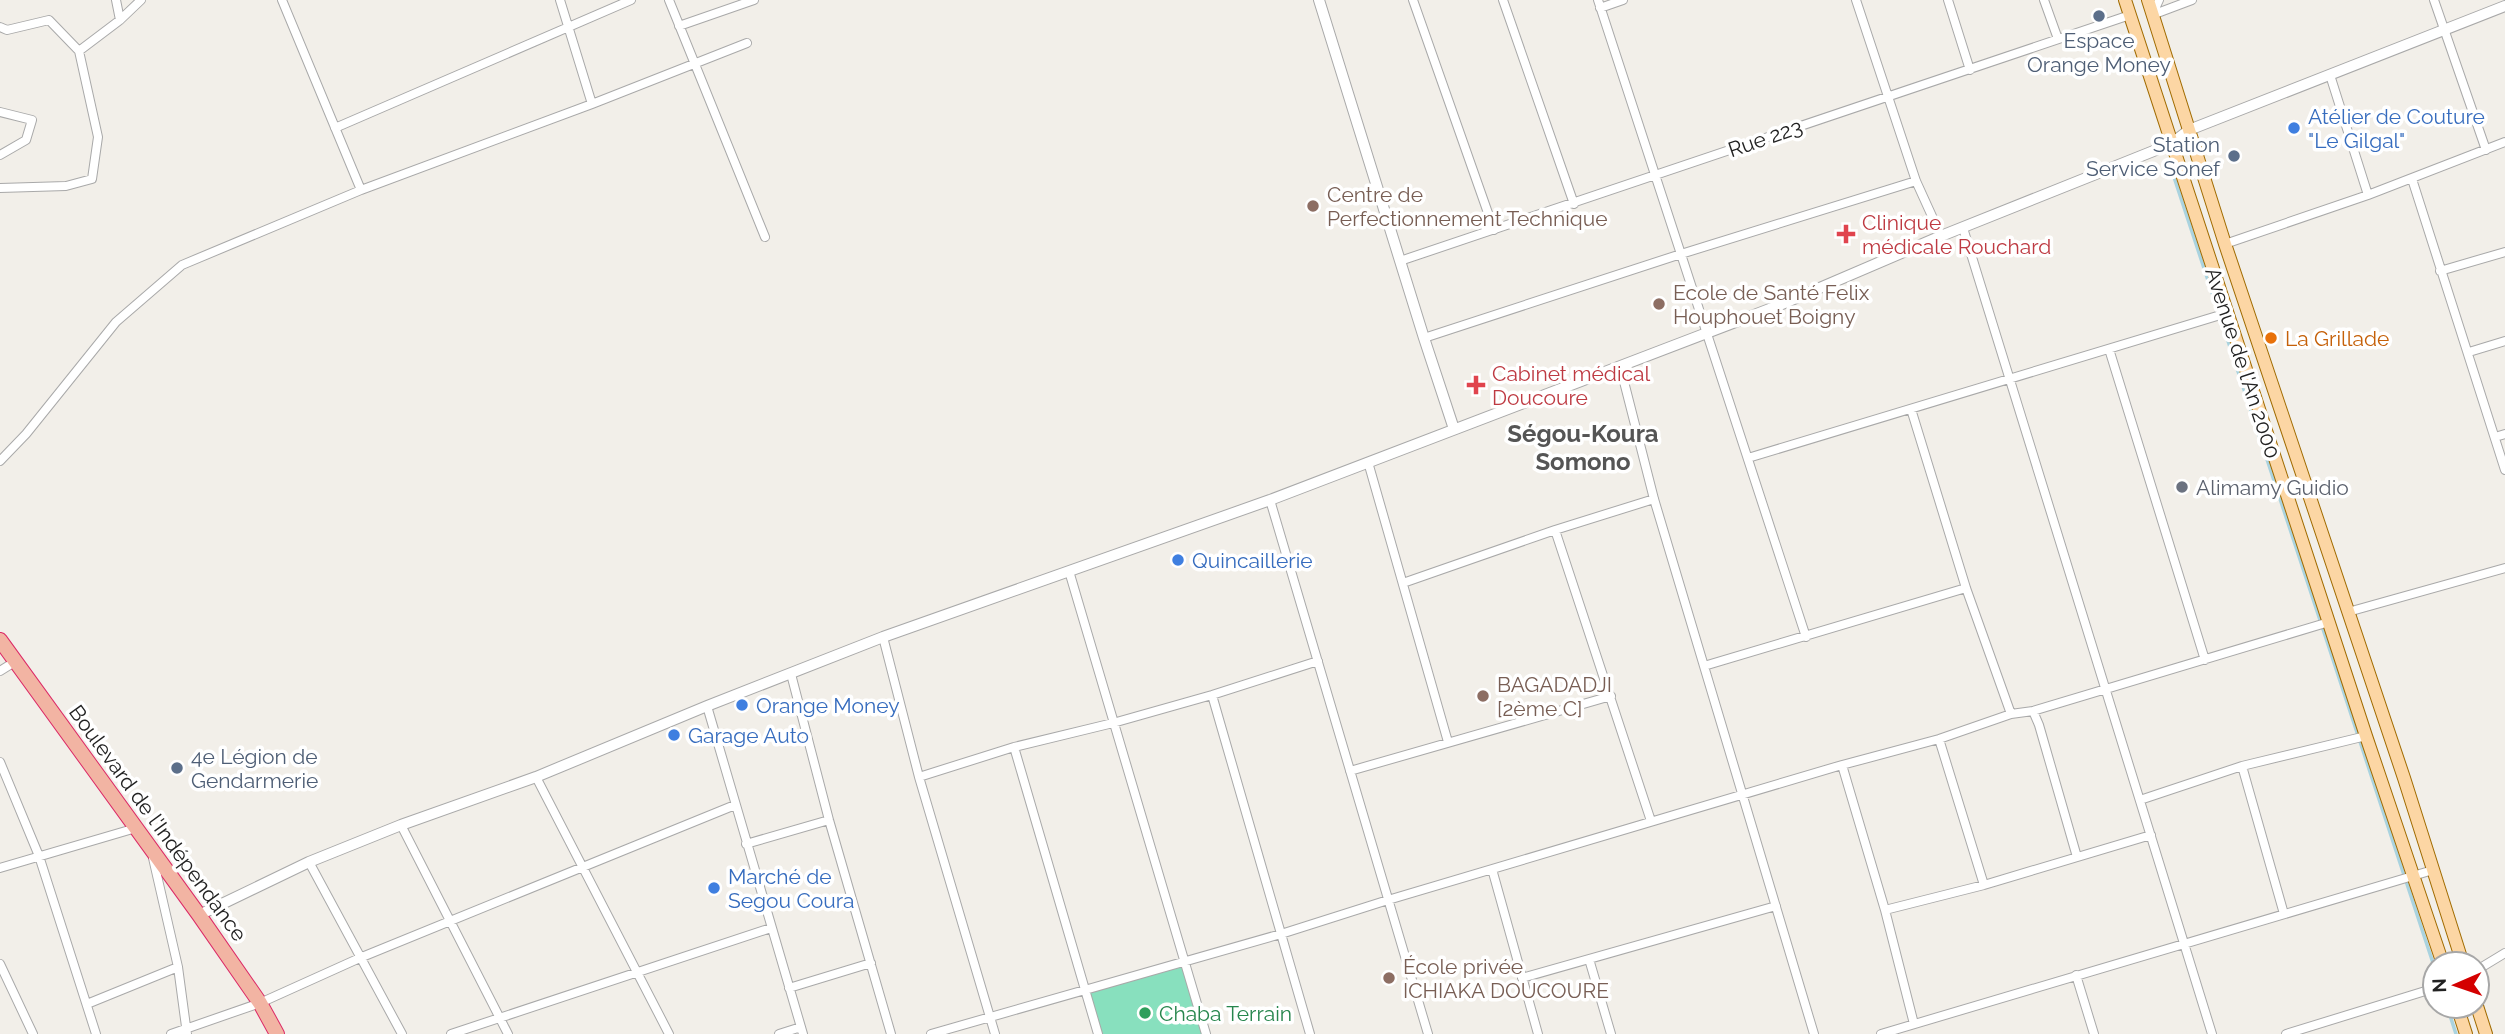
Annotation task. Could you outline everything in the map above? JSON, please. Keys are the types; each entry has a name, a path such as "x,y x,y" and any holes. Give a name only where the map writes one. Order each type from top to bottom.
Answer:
{"highway":[{"name":"Boulevard de l'Indépendance","path":"0,640 199,915 260,1003 277,1034"}],"main road":[{"name":"Avenue de l'An 2000","path":"2125,0 2365,736 2438,950"},
{"name":"Avenue de l'An 2000","path":"2148,0 2225,244 2459,950"}],"street":[{"path":"116,0 120,20"},
{"path":"79,51 120,20 141,0"},
{"path":"282,0 361,190"},
{"path":"560,0 592,104"},
{"path":"335,128 631,0"},
{"path":"669,0 765,237"},
{"path":"679,26 754,0"},
{"path":"1319,0 1454,429"},
{"path":"1413,0 1494,230"},
{"path":"1503,0 1574,204"},
{"path":"1623,0 1599,4 1807,637"},
{"path":"1856,0 1916,181 1941,236"},
{"path":"1948,0 1970,70"},
{"path":"2044,0 2058,39"},
{"path":"2152,15 2159,0"},
{"path":"2152,15 2192,0"},
{"path":"2434,0 2486,150"},
{"path":"199,915 309,862 401,825 536,777 706,706 883,637 1270,499 1780,304 2171,144 2189,130 2505,6"},
{"name":"Rue 223","path":"1400,261 2130,15"},
{"path":"0,27 7,30 49,20 79,51 98,137 92,179 66,186 0,188"},
{"path":"0,461 26,434 116,322 182,265 361,190 747,43"},
{"path":"2330,75 2368,195"},
{"path":"0,113 32,120 26,140 0,155"},
{"path":"2225,244 2412,179 2505,142"},
{"path":"2412,179 2505,470"},
{"path":"1424,338 1916,181"},
{"path":"1963,228 2212,1034"},
{"path":"2440,271 2505,252"},
{"path":"1748,458 2227,313"},
{"path":"2469,352 2505,341"},
{"path":"2109,349 2205,660"},
{"path":"1620,366 1654,499 1814,1034"},
{"path":"1911,409 1966,589 2011,713"},
{"path":"2495,437 2505,434"},
{"path":"1368,462 1448,742"},
{"path":"1270,499 1428,1034"},
{"path":"1403,583 1654,499"},
{"path":"1555,530 1651,821"},
{"path":"2348,612 2505,568"},
{"path":"1069,571 1206,1034"},
{"path":"1704,666 1966,589"},
{"path":"931,1034 1281,934 1651,821 1842,765 1939,740 2011,713 2033,711 2329,622"},
{"path":"883,637 919,777 995,1034"},
{"path":"919,777 1014,747 1114,723 1212,695 1318,661"},
{"path":"0,671 16,662"},
{"path":"791,674 829,820 891,1034"},
{"path":"1212,695 1310,1034"},
{"path":"1350,771 1611,696"},
{"path":"706,706 802,1031 779,1034"},
{"path":"2033,711 2077,857"},
{"path":"2140,800 2242,766 2365,736"},
{"path":"1939,740 1984,885"},
{"path":"1014,747 1098,1034"},
{"path":"0,762 39,856 96,1034"},
{"path":"1842,765 1885,910 1914,1024"},
{"path":"2242,766 2284,914"},
{"path":"536,777 669,1034"},
{"path":"171,1034 186,1031 260,1003 362,957 735,805"},
{"path":"746,844 829,820"},
{"path":"401,825 509,1034"},
{"path":"0,868 136,828"},
{"path":"1885,910 1984,885 2151,835"},
{"path":"152,851 178,967 186,1031"},
{"path":"309,862 402,1034"},
{"path":"1492,869 1538,1034"},
{"path":"1881,1034 2076,975 2185,946 2433,870"},
{"path":"1522,978 1776,906"},
{"path":"451,1034 771,928"},
{"path":"1589,959 1611,1034"},
{"path":"789,988 871,963"},
{"path":"0,964 33,1034"},
{"path":"87,1004 178,967"},
{"path":"2076,975 2094,1034"},
{"path":"2286,1034 2311,1030 2421,993"}],"green space":[{"name":"Chaba Terrain","path":"1184,962 1206,1034 1098,1034 1085,991"}],"waterway":[{"path":"2171,168 2429,950"},
{"path":"2452,1020 2456,1034"}],"place":[{"name":"Espace Orange Money","path":"2099,16"},
{"name":"Atélier de Couture \"Le Gilgal\"","path":"2294,128"},
{"name":"Station Service Sonef","path":"2234,156"},
{"name":"Centre de Perfectionnement Technique","path":"1313,206"},
{"name":"Clinique médicale Rouchard","path":"1846,234"},
{"name":"Ecole de Santé Felix Houphouet Boigny","path":"1659,304"},
{"name":"La Grillade","path":"2271,338"},
{"name":"Cabinet médical Doucoure","path":"1476,385"},
{"name":"Alimamy Guidio","path":"2182,487"},
{"name":"Quincaillerie","path":"1178,560"},
{"name":"BAGADADJI [2ème C]","path":"1483,696"},
{"name":"Orange Money","path":"742,705"},
{"name":"Garage Auto","path":"674,735"},
{"name":"4e Légion de Gendarmerie","path":"177,768"},
{"name":"Marché de Segou Coura","path":"714,888"},
{"name":"École privée ICHIAKA DOUCOURE","path":"1389,978"},
{"name":"Chaba Terrain","path":"1145,1013"}],"district":[{"name":"Ségou-Koura Somono","path":"1583,447"}]}
